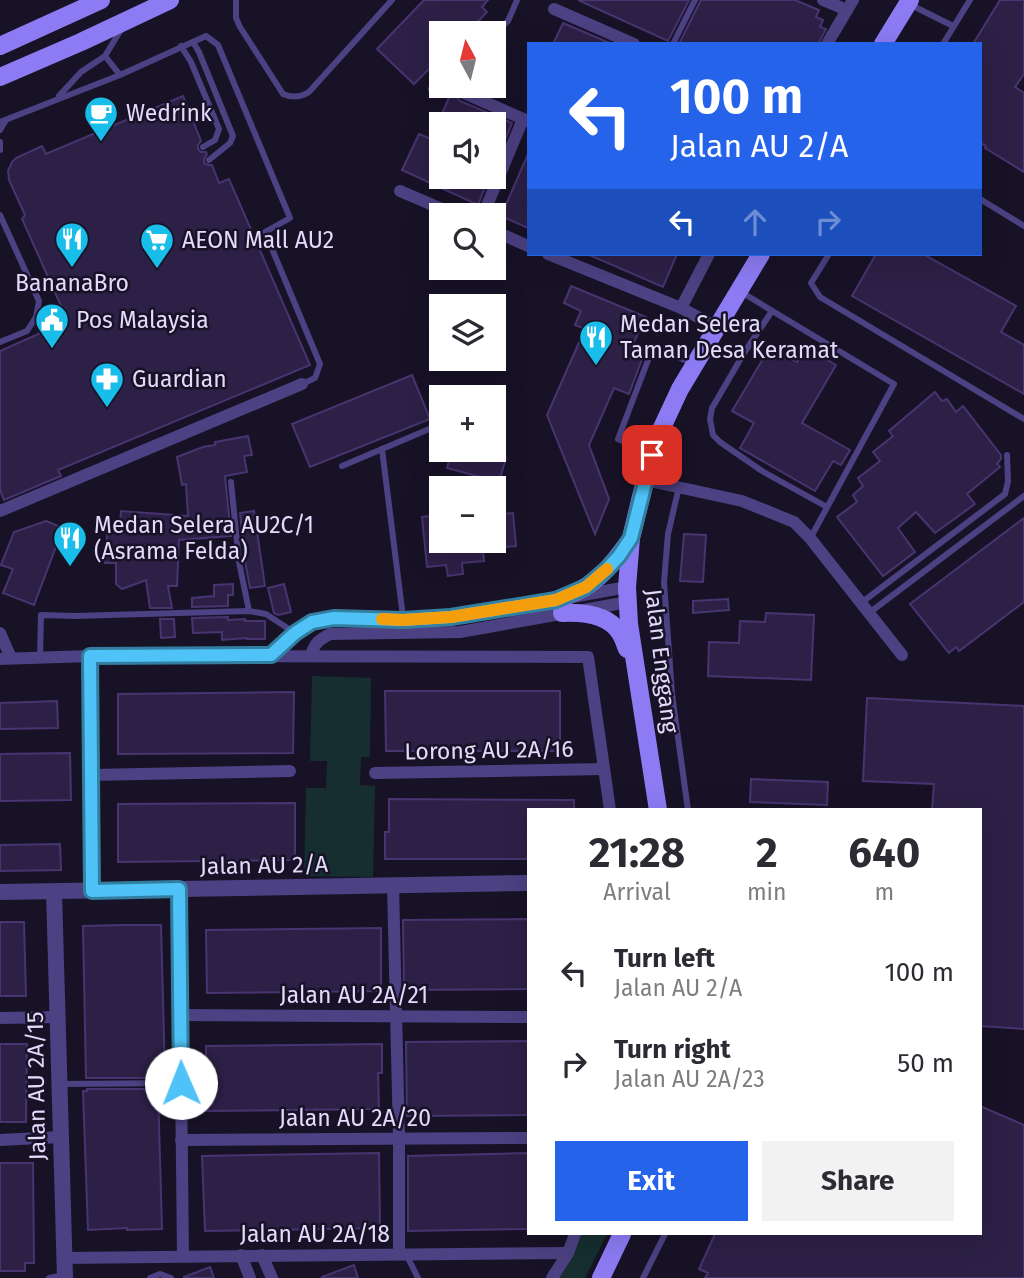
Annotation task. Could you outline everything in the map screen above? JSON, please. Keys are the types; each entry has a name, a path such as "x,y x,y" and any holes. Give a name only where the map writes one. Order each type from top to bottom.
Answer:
{"main road":[{"path":"0,46 101,0"},
{"path":"0,78 170,0"},
{"path":"884,42 909,1"},
{"name":"Jalan Enggang","path":"658,808 629,624 627,595 631,538 659,434 694,364 760,256"},
{"path":"559,607 607,569 631,538"},
{"path":"559,607 609,622 620,632 637,671"},
{"path":"601,1278 622,1235"}],"street":[{"path":"823,0 850,5 828,42"},
{"path":"554,9 629,42"},
{"path":"475,98 526,120 488,203"},
{"path":"400,191 429,203"},
{"path":"506,236 527,246"},
{"path":"553,256 681,308 716,327"},
{"path":"681,308 708,256"},
{"path":"0,511 302,384"},
{"path":"645,480 742,501 794,522 810,538 902,654"},
{"path":"311,656 313,645 330,634 404,626 451,617 559,607 627,595"},
{"path":"271,655 312,622 334,618 404,626"},
{"path":"0,634 5,658 271,655 588,657 611,808"},
{"path":"90,656 92,891"},
{"name":"Lorong AU 2A/16","path":"375,773 604,769"},
{"path":"91,775 290,771"},
{"name":"Jalan AU 2/A","path":"0,892 527,883"},
{"path":"393,886 402,1254"},
{"path":"179,889 183,1256"},
{"name":"Jalan AU 2A/15","path":"54,892 63,1258 60,1277"},
{"name":"Jalan AU 2A/21","path":"180,1015 527,1017"},
{"path":"0,1018 57,1017"},
{"path":"0,1140 60,1137"},
{"name":"Jalan AU 2A/20","path":"181,1140 527,1138"},
{"path":"552,1278 575,1235"},
{"name":"Jalan AU 2A/18","path":"63,1258 568,1252"},
{"path":"241,1255 250,1278"},
{"path":"262,1255 272,1278"}],"lane":[{"path":"236,0 236,18 240,27 284,94 289,96 303,96 309,92 392,0"},
{"path":"506,23 517,0"},
{"path":"674,42 695,0"},
{"path":"944,42 970,0"},
{"path":"909,1 953,26"},
{"path":"56,99 81,72 105,56 127,20"},
{"path":"0,130 3,121 120,75 192,41 206,36 218,45 290,218 265,232 320,364 315,378 302,384"},
{"path":"192,41 233,136 230,144 209,160"},
{"path":"181,47 191,62 219,130 215,140 203,147"},
{"path":"105,56 120,75"},
{"path":"0,142 0,150"},
{"path":"982,200 1024,226"},
{"path":"0,215 38,301 36,317 27,331 0,342"},
{"path":"828,256 811,283 820,297 1024,419"},
{"path":"740,291 894,384 810,538"},
{"path":"772,311 712,408 710,419 713,435 762,471 827,507"},
{"path":"652,455 618,439 653,347 694,364"},
{"path":"342,466 429,429"},
{"path":"382,449 404,626"},
{"path":"865,608 1006,494 1007,455"},
{"path":"231,482 239,562 249,611"},
{"path":"679,487 668,534 664,582 672,694 688,808"},
{"path":"865,608 1024,496"},
{"path":"40,657 41,615 249,611 266,614 295,633"},
{"path":"59,1084 181,1083"},
{"path":"643,1278 664,1235"},
{"path":"402,1254 418,1278"},
{"path":"150,1278 160,1274 171,1278"}],"green space":[{"path":"312,676 371,678 370,757 361,757 360,785 375,786 373,877 304,876 306,788 326,788 327,761 310,761"},
{"path":"580,1235 606,1235 585,1278 558,1278"}],"building":[{"path":"424,0 488,0 482,7 487,12 478,21 429,21 429,69 414,84 377,49"},
{"path":"578,0 689,0 668,41"},
{"path":"701,0 795,0 819,10 816,17 823,20 820,27 826,29 819,42 680,42"},
{"path":"1000,0 1024,0 1024,74 1015,87 1024,93 1024,172 982,144 982,42 974,42"},
{"path":"563,23 607,42 554,42"},
{"name":"AEON Mall AU2","path":"183,96 201,141 198,149 207,154 204,163 212,165 219,183 229,179 310,365 58,470 61,476 4,500 0,490 0,351 54,327 62,308 22,219 25,215 9,180 8,171 16,158 42,146 46,154"},
{"path":"449,98 458,98 486,112 443,112"},
{"path":"506,120 512,123 506,138"},
{"path":"419,134 429,138 429,182 402,170"},
{"path":"527,156 527,228 506,218 506,205"},
{"path":"443,189 484,189 479,203"},
{"path":"592,256 676,256 663,287"},
{"path":"875,256 927,256 1016,306 1001,332 1024,345 1024,394 852,296"},
{"name":"Medan Selera Taman Desa Keramat","path":"571,286 646,317 632,346 645,351 629,394 614,388 589,445 609,499 595,534 547,415 585,329 575,325 581,311 564,303"},
{"path":"770,347 797,362 806,347 836,365 802,423 850,450 841,465 833,461 815,491 740,448 754,423 732,411"},
{"path":"412,375 429,417 429,419 310,467 292,424"},
{"path":"935,392 942,401 947,399 956,412 963,406 1001,455 997,464 1000,467 967,494 975,504 935,533 916,512 898,528 915,552 883,576 837,517 857,502 853,495 863,486 858,478 880,461 873,452 893,436 889,431"},
{"path":"248,436 252,455 244,456 247,472 225,476 231,536 179,540 177,586 168,586 172,608 150,608 146,580 122,589 116,584 116,563 105,563 108,523 120,523 121,511 188,516 186,484 182,485 177,457 215,445 215,442"},
{"path":"449,462 505,462 501,476 477,476 447,468"},
{"path":"254,511 265,586 250,588 240,513"},
{"path":"513,513 516,546 506,547 506,514"},
{"path":"429,516 429,553 483,553 484,561 462,563 463,574 448,576 446,565 427,567 422,517"},
{"path":"1024,518 1024,602 959,651 956,647 949,653 910,604"},
{"path":"46,521 63,528 34,605 3,593 13,569 1,565 14,532"},
{"path":"684,534 706,535 703,582 680,581"},
{"path":"233,584 233,595 228,595 228,606 192,607 192,598 214,596 214,585"},
{"path":"284,584 291,612 278,615 274,613 268,588"},
{"path":"728,599 729,610 693,613 693,601"},
{"path":"766,613 814,615 811,680 708,676 709,642 739,643 740,621 765,622"},
{"path":"228,617 228,620 265,621 265,639 222,640 222,632 193,633 192,618"},
{"path":"160,619 174,619 175,637 161,638"},
{"path":"385,691 560,691 560,751 386,751"},
{"path":"294,692 293,753 118,754 118,694"},
{"path":"867,698 1024,706 1024,1029 982,1026 982,808 932,808 934,784 863,781"},
{"path":"57,701 58,728 0,729 0,703"},
{"path":"70,753 71,800 0,801 0,754"},
{"path":"751,779 828,782 827,805 750,802"},
{"path":"389,799 574,800 574,808 527,808 527,859 385,859 385,832 389,832"},
{"path":"295,803 295,860 118,862 118,804"},
{"path":"60,844 61,870 0,871 0,845"},
{"path":"527,919 527,989 404,990 403,920"},
{"path":"0,922 24,922 26,996 0,996"},
{"path":"161,925 165,1076 158,1078 86,1078 83,926"},
{"path":"381,928 381,991 207,993 206,930"},
{"path":"527,1041 527,1115 407,1116 406,1042"},
{"path":"0,1044 27,1044 26,1122 0,1122"},
{"path":"382,1044 382,1073 378,1073 379,1109 204,1111 206,1046"},
{"path":"158,1089 162,1229 88,1230 83,1091"},
{"path":"982,1107 1024,1125 1024,1278 705,1278 708,1273 699,1269 715,1235 982,1235"},
{"path":"379,1153 380,1228 205,1231 202,1156"},
{"path":"527,1153 527,1229 408,1231 408,1156"},
{"path":"0,1163 33,1163 34,1263 25,1263 25,1271 0,1271"},
{"path":"354,1265 358,1278 322,1278 322,1277"},
{"path":"210,1267 214,1278 184,1278 184,1277"}],"slow traffic":[{"path":"382,619 451,617 556,600 586,587 607,569"}],"place":[{"name":"Wedrink","path":"101,143"},
{"name":"BananaBro","path":"72,269"},
{"name":"AEON Mall AU2","path":"157,270"},
{"name":"Pos Malaysia","path":"52,350"},
{"name":"Medan Selera Taman Desa Keramat","path":"596,367"},
{"name":"Guardian","path":"107,409"},
{"name":"Medan Selera AU2C/1 (Asrama Felda)","path":"70,568"}],"route":[{"path":"181,1083 179,889 92,891 90,656 271,655 312,622 334,618 403,620 451,617 556,600 586,587 619,556 631,538 652,455"}]}
